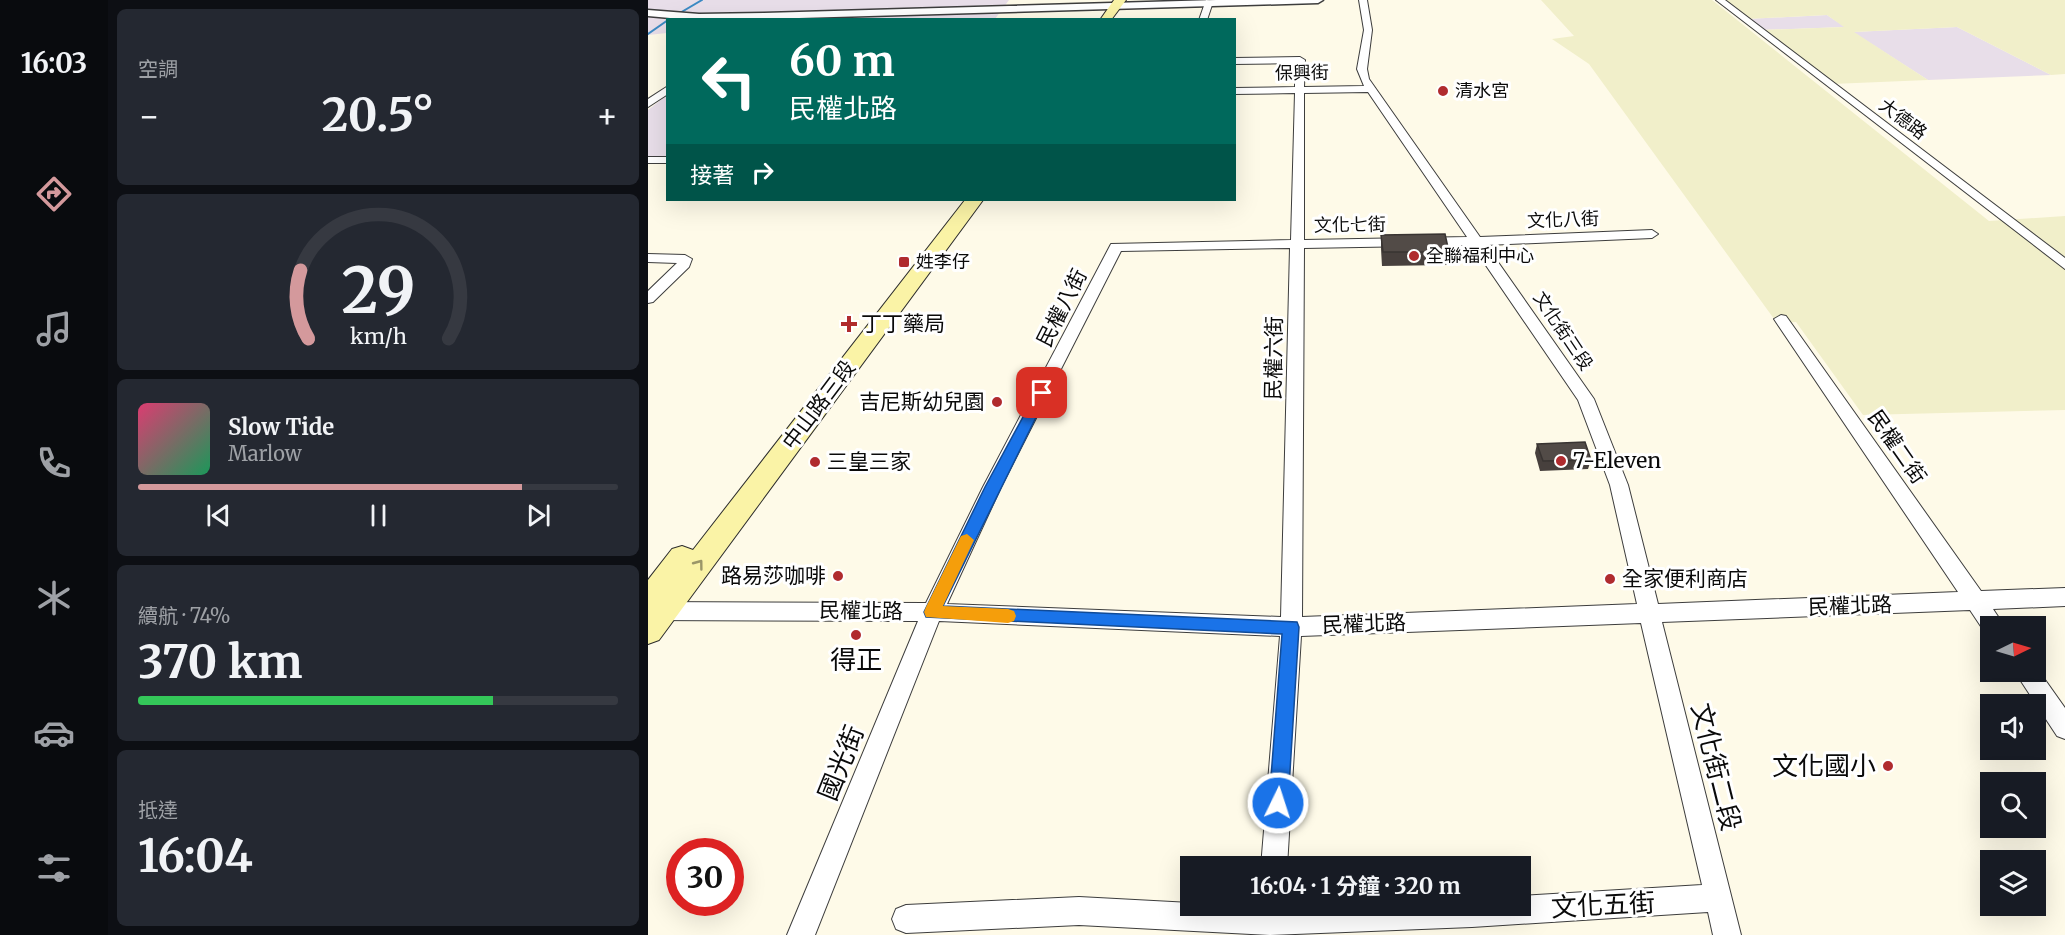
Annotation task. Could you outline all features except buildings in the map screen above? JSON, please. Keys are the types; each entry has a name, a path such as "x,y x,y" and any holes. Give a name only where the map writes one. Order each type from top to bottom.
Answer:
{"main road":[{"path":"1107,18 1123,2"},
{"path":"1115,18 1123,2"},
{"name":"中山路三段","path":"652,614 960,201"},
{"name":"中山路三段","path":"652,614 973,201"}],"street":[{"path":"653,14 761,18 1123,2 1318,0"},
{"name":"文化街三段","path":"1363,0 1368,30 1362,74 1370,89 1586,399 1618,485 1649,613"},
{"name":"大德路","path":"1720,0 2065,265"},
{"path":"1204,18 1209,2"},
{"name":"民權六街","path":"1236,61 1300,60 1291,627 1275,856"},
{"name":"保興街","path":"1236,91 1370,89"},
{"path":"648,104 666,90"},
{"path":"648,160 666,160"},
{"name":"文化八街","path":"1476,241 1652,234"},
{"name":"文化七街","path":"1296,244 1476,241"},
{"name":"民權八街","path":"932,612 992,487 1116,247 1296,244"},
{"path":"648,258 685,259 684,264 648,299"},
{"name":"民權二街","path":"1781,319 1987,616"},
{"name":"民權北路","path":"652,614 932,612 1291,627 2065,597"},
{"name":"國光街","path":"801,935 932,612"},
{"name":"文化街二段","path":"1649,613 1720,898 1727,935"},
{"path":"2033,682 2065,728"},
{"name":"文化五街","path":"906,919 1079,911 1270,921 1472,913 1720,898"}],"shaded area":[{"path":"648,0 1009,0 996,18 768,18 771,15 737,15 732,18 666,18 666,33 648,35"},
{"path":"1541,0 1712,0 1989,221 2065,216 2065,410 1863,415 1796,322 1777,323 1589,64 1552,39 1574,36"},
{"path":"1722,0 2065,0 2065,74 2051,75 1957,27 1854,32 1928,80 1832,84 1761,30 1844,27 1827,15 1746,19"},
{"path":"1827,15 1845,27 1761,30 1746,19"},
{"path":"1957,27 2051,75 1928,80 1853,32"},
{"path":"666,96 666,158 648,158 648,110"}],"waterway":[{"path":"671,18 702,0"},
{"path":"648,34 666,21"}],"slow traffic":[{"path":"967,540 932,612 1008,616"}],"place":[{"name":"清水宮","path":"1443,91"},
{"name":"全聯福利中心","path":"1414,256"},
{"name":"姓李仔","path":"904,262"},
{"name":"丁丁藥局","path":"849,324"},
{"name":"吉尼斯幼兒園","path":"997,402"},
{"name":"7-Eleven","path":"1561,461"},
{"name":"三皇三家","path":"815,462"},
{"name":"路易莎咖啡","path":"838,576"},
{"name":"全家便利商店","path":"1610,579"},
{"name":"得正","path":"856,635"},
{"name":"文化國小","path":"1888,766"}],"route":[{"path":"1042,393 992,487 932,612 1166,624 1291,627 1278,803"}]}
